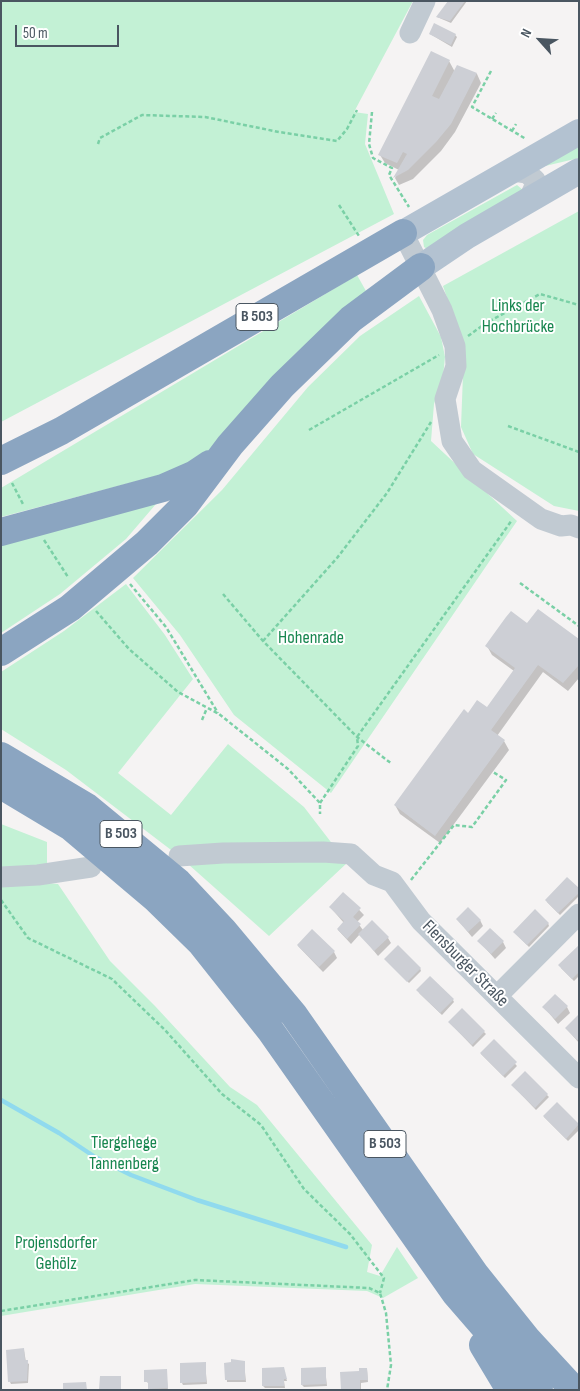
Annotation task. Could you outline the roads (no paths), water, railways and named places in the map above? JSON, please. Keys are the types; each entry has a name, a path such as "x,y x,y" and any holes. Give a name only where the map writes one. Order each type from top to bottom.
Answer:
{"highway":[{"name":"B 503","path":"5,474 61,431 408,224"},
{"path":"1,652 70,608 147,543 185,505 222,456 282,386 351,319 420,267"},
{"path":"1,532 163,488 195,474 222,456"},
{"path":"1,742 18,754 40,778"},
{"name":"B 503","path":"1,756 87,807 178,882 223,930 294,1015 476,1274 527,1338 574,1390"},
{"name":"B 503","path":"1,785 71,827 124,871 201,943 270,1030 455,1293 539,1390"},
{"name":"B 503","path":"1,808 23,814 124,871"},
{"path":"455,1293 510,1390"}],"main road":[{"path":"408,224 513,171 579,132"},
{"path":"420,267 467,236 579,171"}],"street":[{"path":"410,33 426,1"},
{"path":"513,171 527,173 535,180 536,186 528,201"},
{"path":"408,224 420,267 442,310 455,346 456,366 445,399 452,442 472,470 541,519 570,527"},
{"name":"Flensburger Straße","path":"179,856 296,852 351,854 374,875 397,889 421,921 579,1078"},
{"path":"1,876 38,875 91,867"},
{"path":"497,996 579,914"}],"waterway":[{"path":"1,1100 59,1133 95,1157 131,1175 197,1200 346,1247"}],"park label":[{"name":"Links der Hochbrücke","path":"518,316"},
{"name":"Hohenrade","path":"311,638"},
{"name":"Tiergehege Tannenberg","path":"124,1153"},
{"name":"Projensdorfer Gehölz","path":"56,1253"}]}
